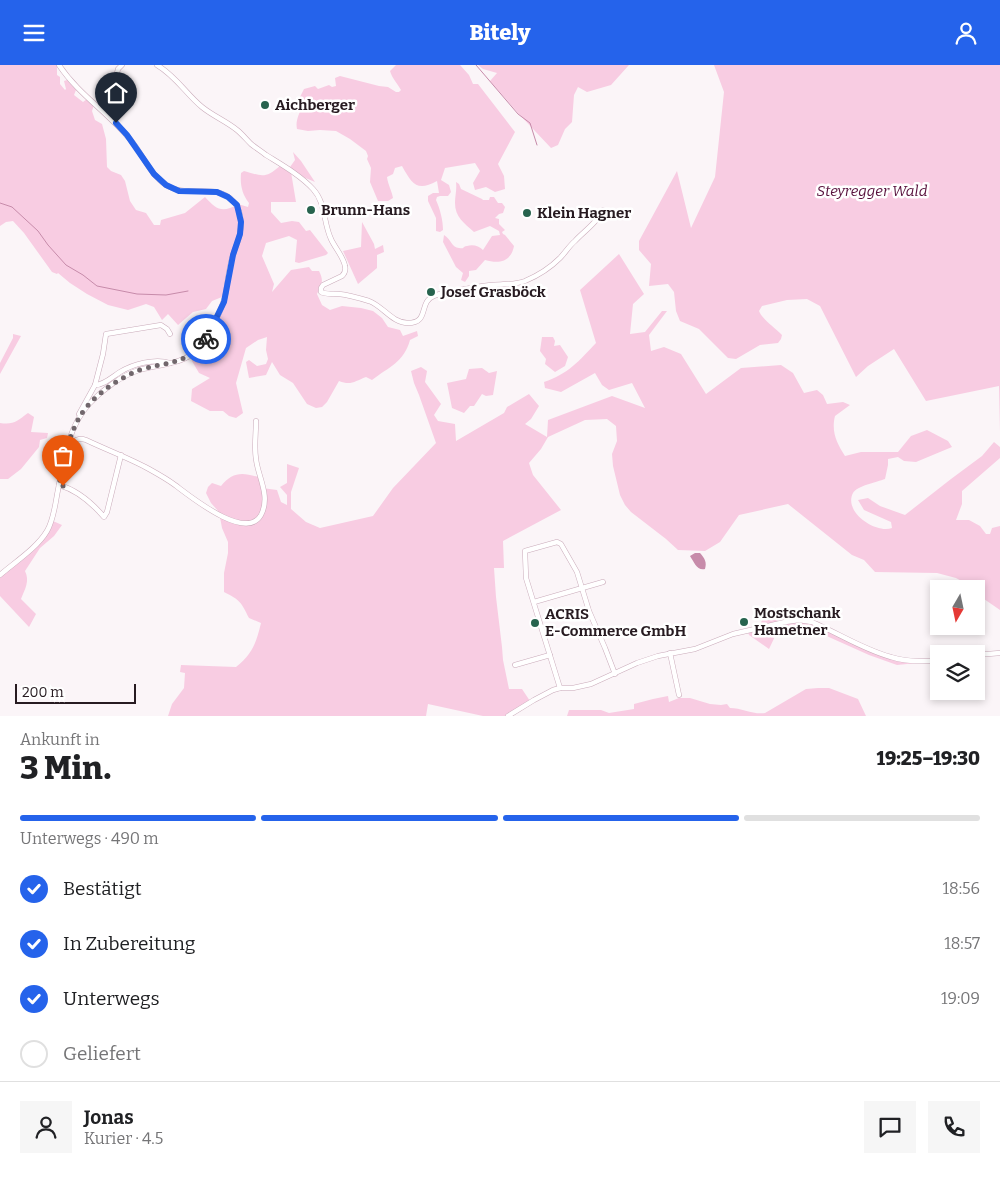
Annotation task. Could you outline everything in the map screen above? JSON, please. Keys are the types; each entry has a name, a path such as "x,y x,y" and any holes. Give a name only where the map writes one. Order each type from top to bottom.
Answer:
{"street":[{"path":"58,65 71,82 127,135 160,181 179,191 210,191 224,194 237,205 241,222 240,234 233,255 221,310 206,339 188,356 172,363 141,370 123,377 96,398 79,418"},
{"path":"106,114 118,69 122,65"},
{"path":"157,65 169,72 203,108 238,131 251,144 297,175 313,189 322,203 330,237 346,267 344,274 323,285 320,290 321,292 369,301 405,323 417,321 423,316 427,300 442,293 519,283 531,278 550,267 562,256 599,217 602,210"},
{"path":"0,575 37,543 47,531 68,446 79,418 79,413 95,385 106,334 157,325 164,326 170,334"},
{"path":"95,385 101,385 120,372 140,364 162,361 172,363"},
{"path":"68,446 81,438 121,455 161,476 196,501 219,514 248,524 260,516 264,503 264,489 256,459 256,421"},
{"path":"59,485 66,487 88,501 104,517 107,512 121,455"},
{"path":"560,688 525,576 525,551 557,542 561,544 577,572 589,612 615,674"},
{"path":"534,602 603,582"},
{"path":"508,716 544,694 560,688 573,688 591,684 647,660 670,653 695,649 742,631 785,621 799,620 812,622 892,658 930,660"},
{"path":"670,653 679,695"},
{"path":"985,654 1000,653"},
{"path":"514,665 550,655"}],"green space":[{"path":"0,65 57,65 57,75 60,77 60,84 65,90 64,81 67,80 76,90 74,95 83,102 87,99 94,105 92,111 95,120 102,124 106,139 107,167 121,175 125,181 130,201 136,210 146,213 154,225 160,225 161,220 185,213 205,197 220,209 228,209 238,204 248,207 249,203 242,189 241,173 244,171 267,175 280,166 288,172 291,171 290,167 295,160 293,152 315,182 291,172 296,202 271,202 271,212 281,223 299,222 306,231 310,230 328,253 299,263 295,262 297,240 289,236 266,243 262,256 274,284 272,292 291,270 309,267 312,271 319,271 321,274 322,283 317,294 322,305 330,310 342,306 373,311 382,318 388,327 400,330 403,336 417,331 418,336 410,340 400,359 372,380 366,377 350,383 339,381 322,407 316,408 307,404 293,383 280,375 272,362 266,375 249,378 246,362 249,360 257,366 266,364 268,359 266,350 267,337 258,340 246,348 236,383 243,413 236,418 229,416 223,411 210,411 191,401 192,389 210,378 199,373 192,361 194,356 205,345 227,295 212,301 206,309 193,312 178,325 168,314 162,320 154,307 146,304 128,310 108,305 87,294 58,273 52,272 13,221 6,222 0,226"},
{"path":"396,65 460,65 469,75 473,84 478,84 515,132 498,164 504,176 505,189 495,192 486,187 475,190 473,183 480,171 475,163 445,168 441,180 449,185 451,192 448,196 437,197 436,200 443,230 440,232 436,231 436,218 428,201 428,196 433,193 439,193 437,181 420,186 412,182 402,166 395,168 393,174 387,177 393,198 388,201 378,201 370,182 371,168 366,151 336,131 297,129 297,120 303,104 300,97 304,89 315,86 318,89 329,85 332,87 336,86 335,78 340,76 388,87 399,92 401,90 390,71"},
{"path":"478,65 629,65 611,85 587,92 578,87 574,95 572,122 565,129 558,145 551,148 490,81 497,73 483,69"},
{"name":"Steyregger Wald","path":"714,65 1000,65 1000,432 999,386 926,401 894,349 868,366 856,377 820,306 807,299 787,300 762,306 759,311 782,335 781,339 778,343 760,345 736,359 728,358 699,329 680,321 676,311 674,292 668,284 649,286 651,264 639,250 639,241 677,171 691,228 715,177 724,92"},
{"path":"456,182 461,189 483,200 489,200 490,197 494,197 498,203 502,203 505,207 503,213 495,218 499,219 499,224 505,230 502,232 503,234 514,246 507,259 500,262 485,260 476,270 469,271 469,276 465,282 461,280 463,273 456,267 443,242 444,235 457,248 474,245 483,250 492,236 500,235 499,231 490,226 474,232 461,219 455,208"},
{"path":"362,222 375,249 383,245 384,252 377,255 377,268 358,284 343,251 361,247"},
{"path":"619,254 644,294 633,304 630,334 645,332 662,311 667,311 649,335 651,351 664,347 681,354 706,394 741,368 781,365 793,373 804,393 817,390 823,395 827,404 843,402 850,405 835,416 834,422 836,437 845,456 861,452 898,452 911,436 927,430 948,441 952,447 916,462 904,461 898,457 888,459 885,479 863,486 853,493 851,500 857,514 870,525 878,528 892,528 891,522 864,510 858,500 868,498 880,506 905,515 982,456 994,442 1000,447 1000,458 962,491 962,504 956,520 969,520 980,526 986,534 990,534 992,528 1000,526 1000,610 985,600 985,580 960,580 937,573 875,572 864,560 852,555 788,504 739,515 720,542 705,551 678,550 631,512 620,495 612,454 617,441 616,426 607,419 585,420 548,437 529,463 533,475 561,510 503,541 504,568 494,568 503,660 509,689 522,689 530,701 505,716 483,716 428,704 426,716 168,716 172,704 184,688 185,673 180,672 181,665 236,667 253,647 261,623 249,618 240,602 224,592 224,573 228,542 222,528 219,512 211,503 206,493 208,487 212,483 221,486 229,478 238,474 259,476 262,488 277,490 281,502 287,505 287,495 280,487 287,483 287,464 299,468 291,492 291,509 306,522 320,528 373,516 393,488 436,443 411,371 421,367 427,371 425,382 441,404 434,415 438,421 455,424 456,441 504,413 507,407 529,394 539,406 531,419 525,424 547,437 548,420 612,396 645,408 632,383 609,390 602,385 595,373 561,392 545,388 544,382 567,371 596,343 580,290"},
{"path":"13,334 21,336 0,374 0,363 13,338"},
{"path":"542,337 553,337 555,341 554,346 560,345 568,357 565,366 555,372 545,364 546,359 540,351"},
{"path":"482,368 489,373 497,371 493,395 486,396 482,394 474,406 470,406 464,413 452,408 447,383 466,379 469,369"},
{"path":"28,413 34,417 31,432 48,433 47,438 40,440 39,447 21,469 8,479 0,479 0,423 15,422"},
{"path":"53,521 62,525 54,536 40,548 25,571 27,582 21,599 36,614 29,627 0,596 0,576 34,547"},
{"path":"799,611 815,614 813,620 804,618 793,619 759,627 763,618 774,612"},
{"path":"793,621 815,624 861,647 917,663 897,665 869,655 811,629 792,626 779,628 769,649 749,635 748,632"},
{"path":"829,688 858,699 866,716 567,716 569,710 601,710 609,713 634,709 634,704 668,696 669,702 679,698 690,698 710,704 727,704 730,708 765,713 806,689"}],"shaded area":[{"path":"700,553 704,559 705,569 700,569 694,563 690,556"}],"waterway":[{"path":"476,65 518,114 530,123 537,145"},
{"path":"0,203 12,207 38,231 66,265 97,286 137,294 166,295 188,291"}],"way so far":[{"path":"63,486 59,485 68,446 79,418 89,404 123,377 141,370 184,359 196,351 206,339"}],"place":[{"name":"Aichberger","path":"265,105"},
{"name":"Brunn-Hans","path":"311,210"},
{"name":"Klein Hagner","path":"527,213"},
{"name":"Josef Grasböck","path":"431,292"},
{"name":"Mostschank Hametner","path":"744,622"},
{"name":"ACRIS E-Commerce GmbH","path":"535,623"}],"route":[{"path":"116,123 127,135 160,181 179,191 210,191 224,194 237,205 241,222 240,234 233,255 224,302 206,339"}]}
